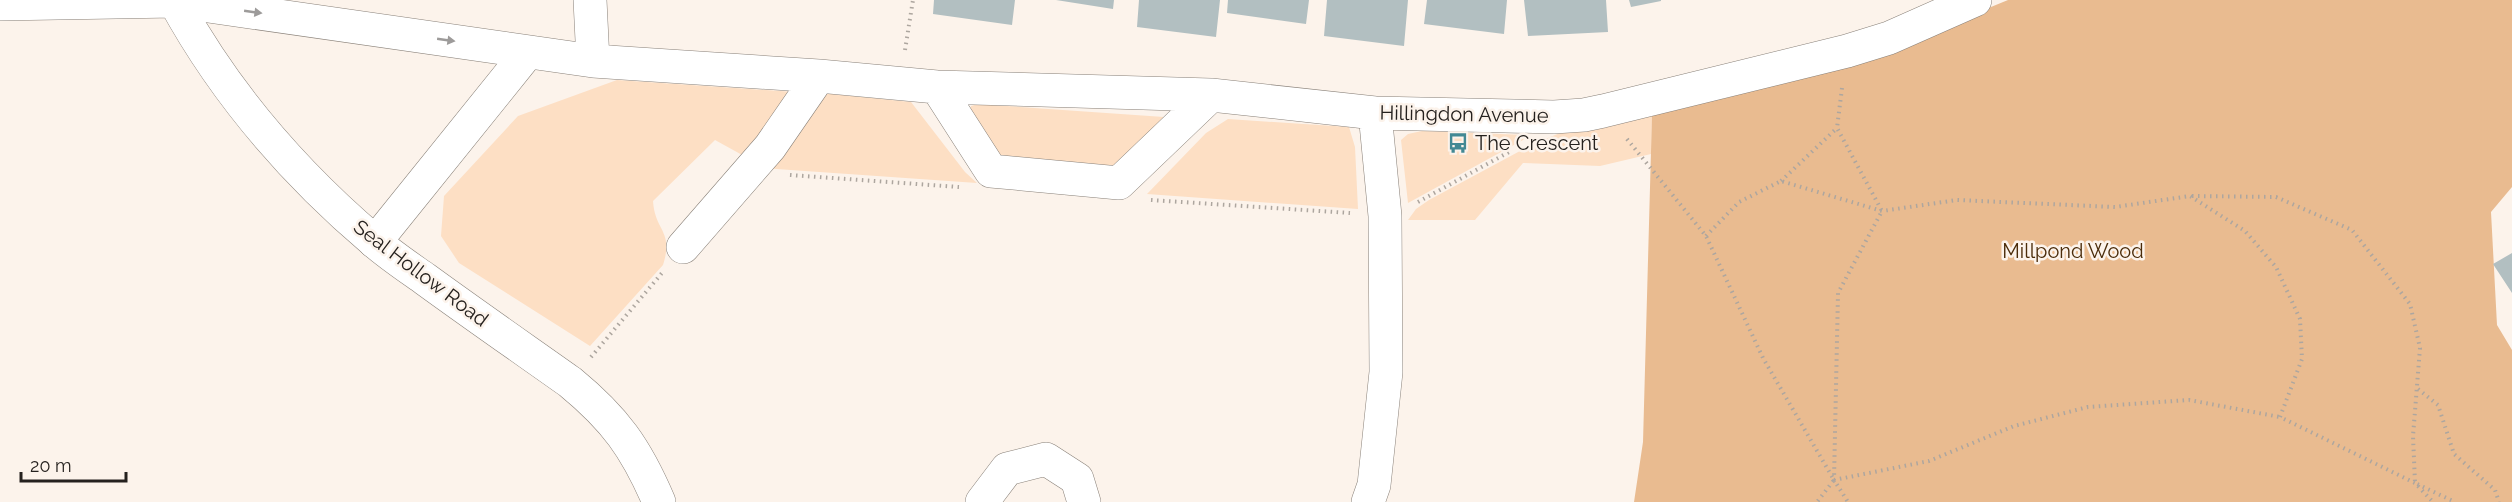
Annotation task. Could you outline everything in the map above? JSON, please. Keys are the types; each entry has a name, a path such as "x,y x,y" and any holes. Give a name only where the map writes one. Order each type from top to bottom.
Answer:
{"street":[{"name":"Hillingdon Avenue","path":"0,4 174,0 594,62 819,76 937,87 1211,95 1375,113 1554,117 1603,111 1847,51 1889,38 1975,0"},
{"name":"Seal Hollow Road","path":"174,0 195,37 261,128 301,172 375,242 570,382 599,406 637,454 659,502"},
{"path":"590,0 594,62"},
{"path":"375,242 528,52"},
{"path":"684,247 770,147 819,76"},
{"path":"937,87 992,171 1119,183 1211,95"},
{"path":"1368,502 1374,485 1386,372 1385,216 1375,113"},
{"path":"982,502 1007,469 1046,459 1077,479 1084,502"}],"path":[{"path":"900,83 913,0"},
{"path":"1847,51 1838,128 1882,211"},
{"path":"1603,111 1706,236 1763,358 1848,502"},
{"path":"1119,183 1131,199 1385,216 1409,207 1529,141 1554,117"},
{"path":"1706,236 1738,202 1781,181 1838,128"},
{"path":"747,172 980,188 992,171"},
{"path":"1781,181 1882,211 1957,200 2115,207 2190,196 2276,197 2352,230 2410,304 2420,348 2413,436 2415,483 2433,502"},
{"path":"2190,196 2245,231 2276,267 2300,319 2302,359 2280,417"},
{"path":"1817,502 1834,480 1838,293 1882,211"},
{"path":"570,382 684,247"},
{"path":"2418,388 2438,405 2454,454 2495,490 2499,502"},
{"path":"1834,480 1929,461 2014,426 2088,407 2189,400 2280,417 2455,502"}],"shaded area":[{"path":"617,80 795,92 744,156 715,140 653,201 654,211 665,238 666,253 663,265 590,346 459,263 441,236 444,196 518,116"},
{"path":"822,93 911,102 965,172 977,183 761,168"},
{"path":"978,104 1164,117 1167,124 1111,168 999,160 970,111 971,106"},
{"path":"1652,115 1651,154 1600,166 1523,163 1475,220 1408,220 1416,209 1429,200 1533,144 1560,133 1594,130"},
{"path":"1228,119 1349,127 1355,147 1358,209 1147,194 1206,133"},
{"path":"1422,131 1526,135 1523,140 1408,203 1401,140 1408,134"}],"green space":[{"name":"Millpond Wood","path":"2008,0 2512,0 2512,187 2491,212 2497,325 2512,350 2512,502 1634,502 1643,442 1652,115 1879,53"}],"building":[{"path":"934,0 1015,0 1012,25 933,14"},
{"path":"1056,0 1114,0 1113,9"},
{"path":"1139,0 1220,0 1216,37 1137,27"},
{"path":"1228,0 1309,0 1306,24 1227,13"},
{"path":"1327,0 1408,0 1404,46 1324,36"},
{"path":"1427,0 1507,0 1504,34 1424,24"},
{"path":"1524,0 1606,0 1608,32 1528,36"},
{"path":"1629,0 1661,0 1661,1 1631,7"},
{"path":"2512,253 2512,293 2493,264"}],"place":[{"name":"The Crescent","path":"1458,143"}]}
